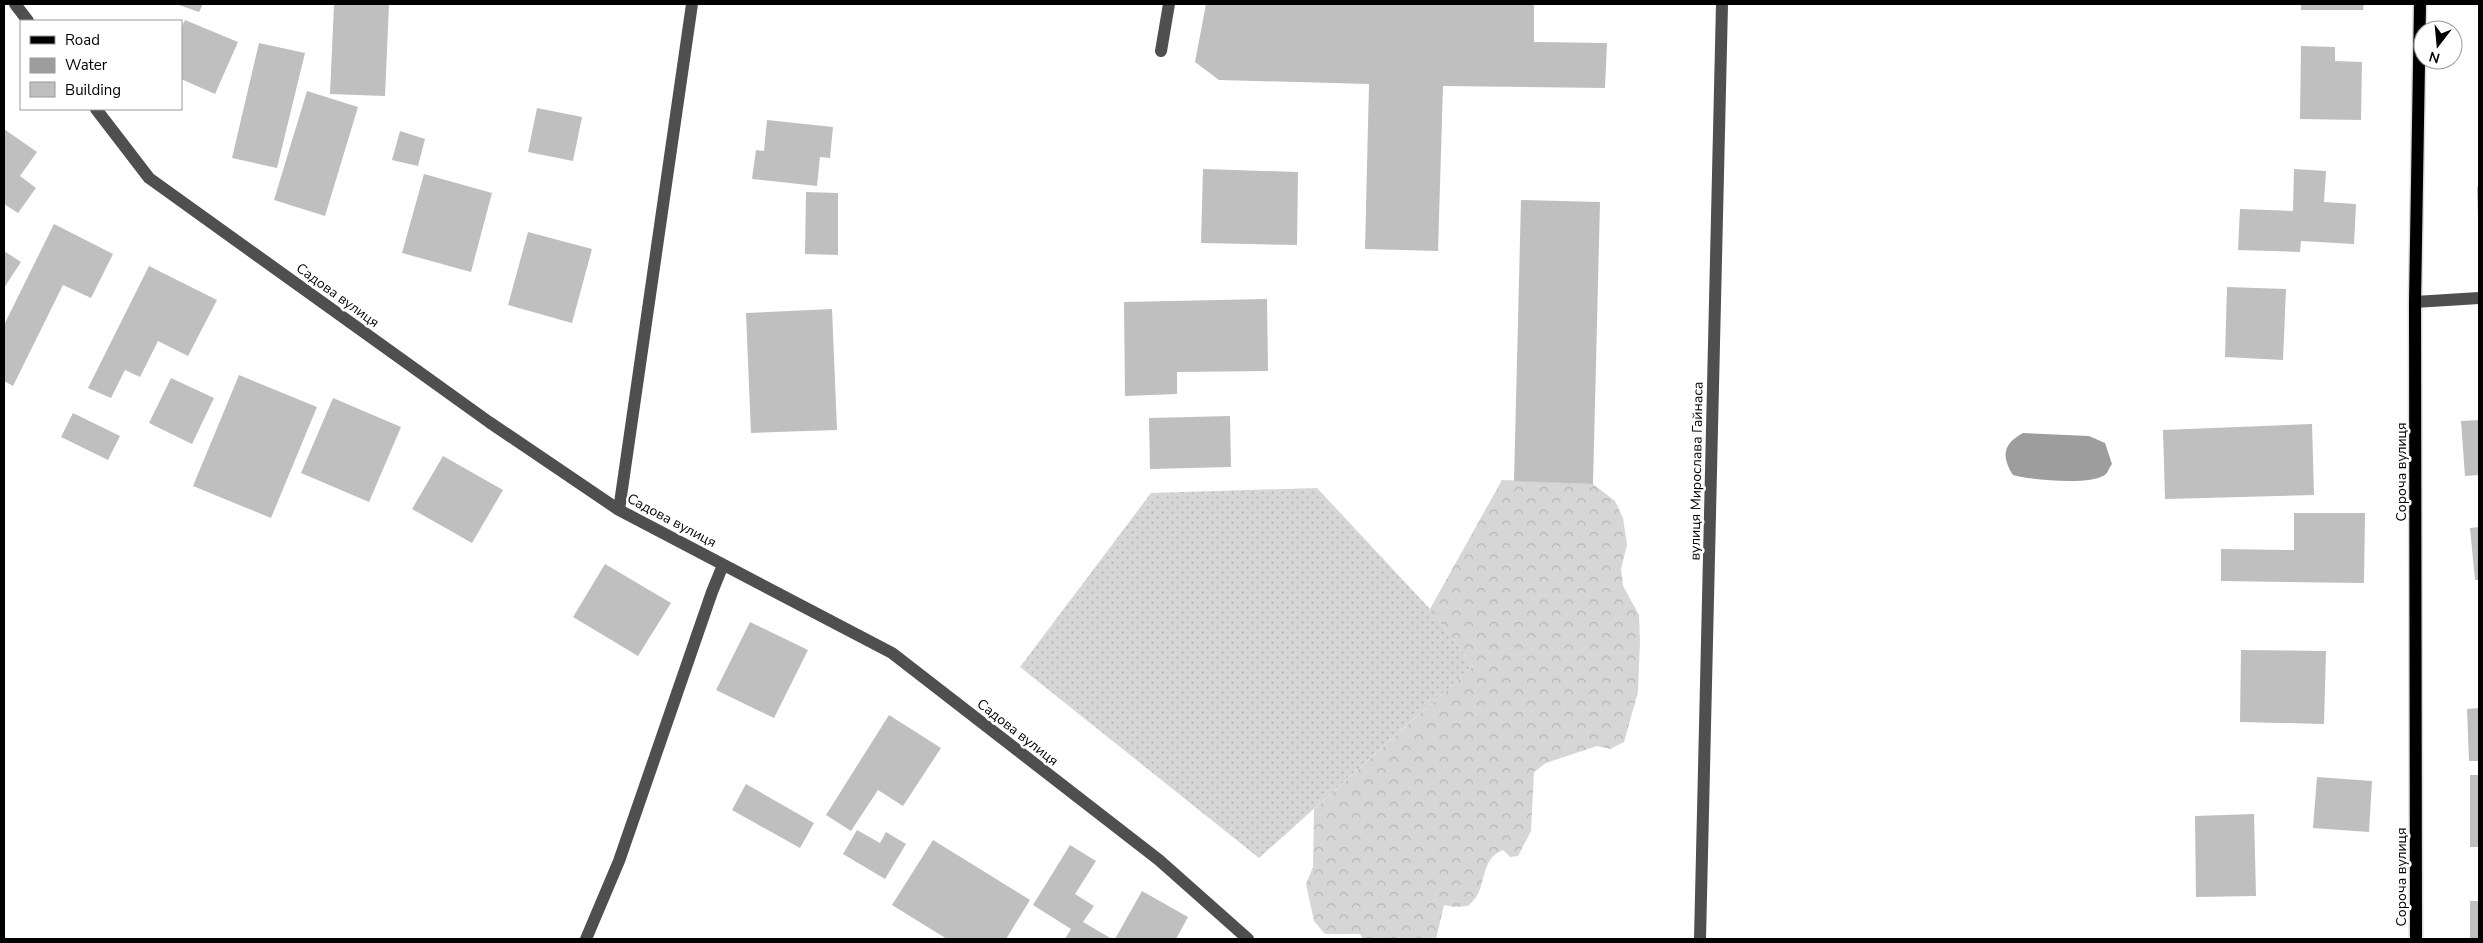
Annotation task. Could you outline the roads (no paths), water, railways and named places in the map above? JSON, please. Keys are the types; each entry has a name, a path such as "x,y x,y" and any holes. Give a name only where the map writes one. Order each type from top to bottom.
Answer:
{"main road":[{"name":"Сороча вулиця","path":"2416,939 2415,302 2420,4"}],"street":[{"path":"15,4 27,20"},
{"path":"619,510 692,4"},
{"path":"1161,51 1169,4"},
{"name":"вулиця Мирослава Гайнаса","path":"1700,939 1722,4"},
{"name":"Садова вулиця","path":"97,110 149,178 489,422 619,510 892,653 1159,860 1248,939"},
{"path":"2415,302 2479,298"},
{"path":"586,939 619,862 723,565"}],"water":[{"path":"2023,433 2089,436 2105,443 2112,464 2106,474 2099,478 2088,480 2046,480 2013,475 2007,462 2006,451 2011,442"}]}
